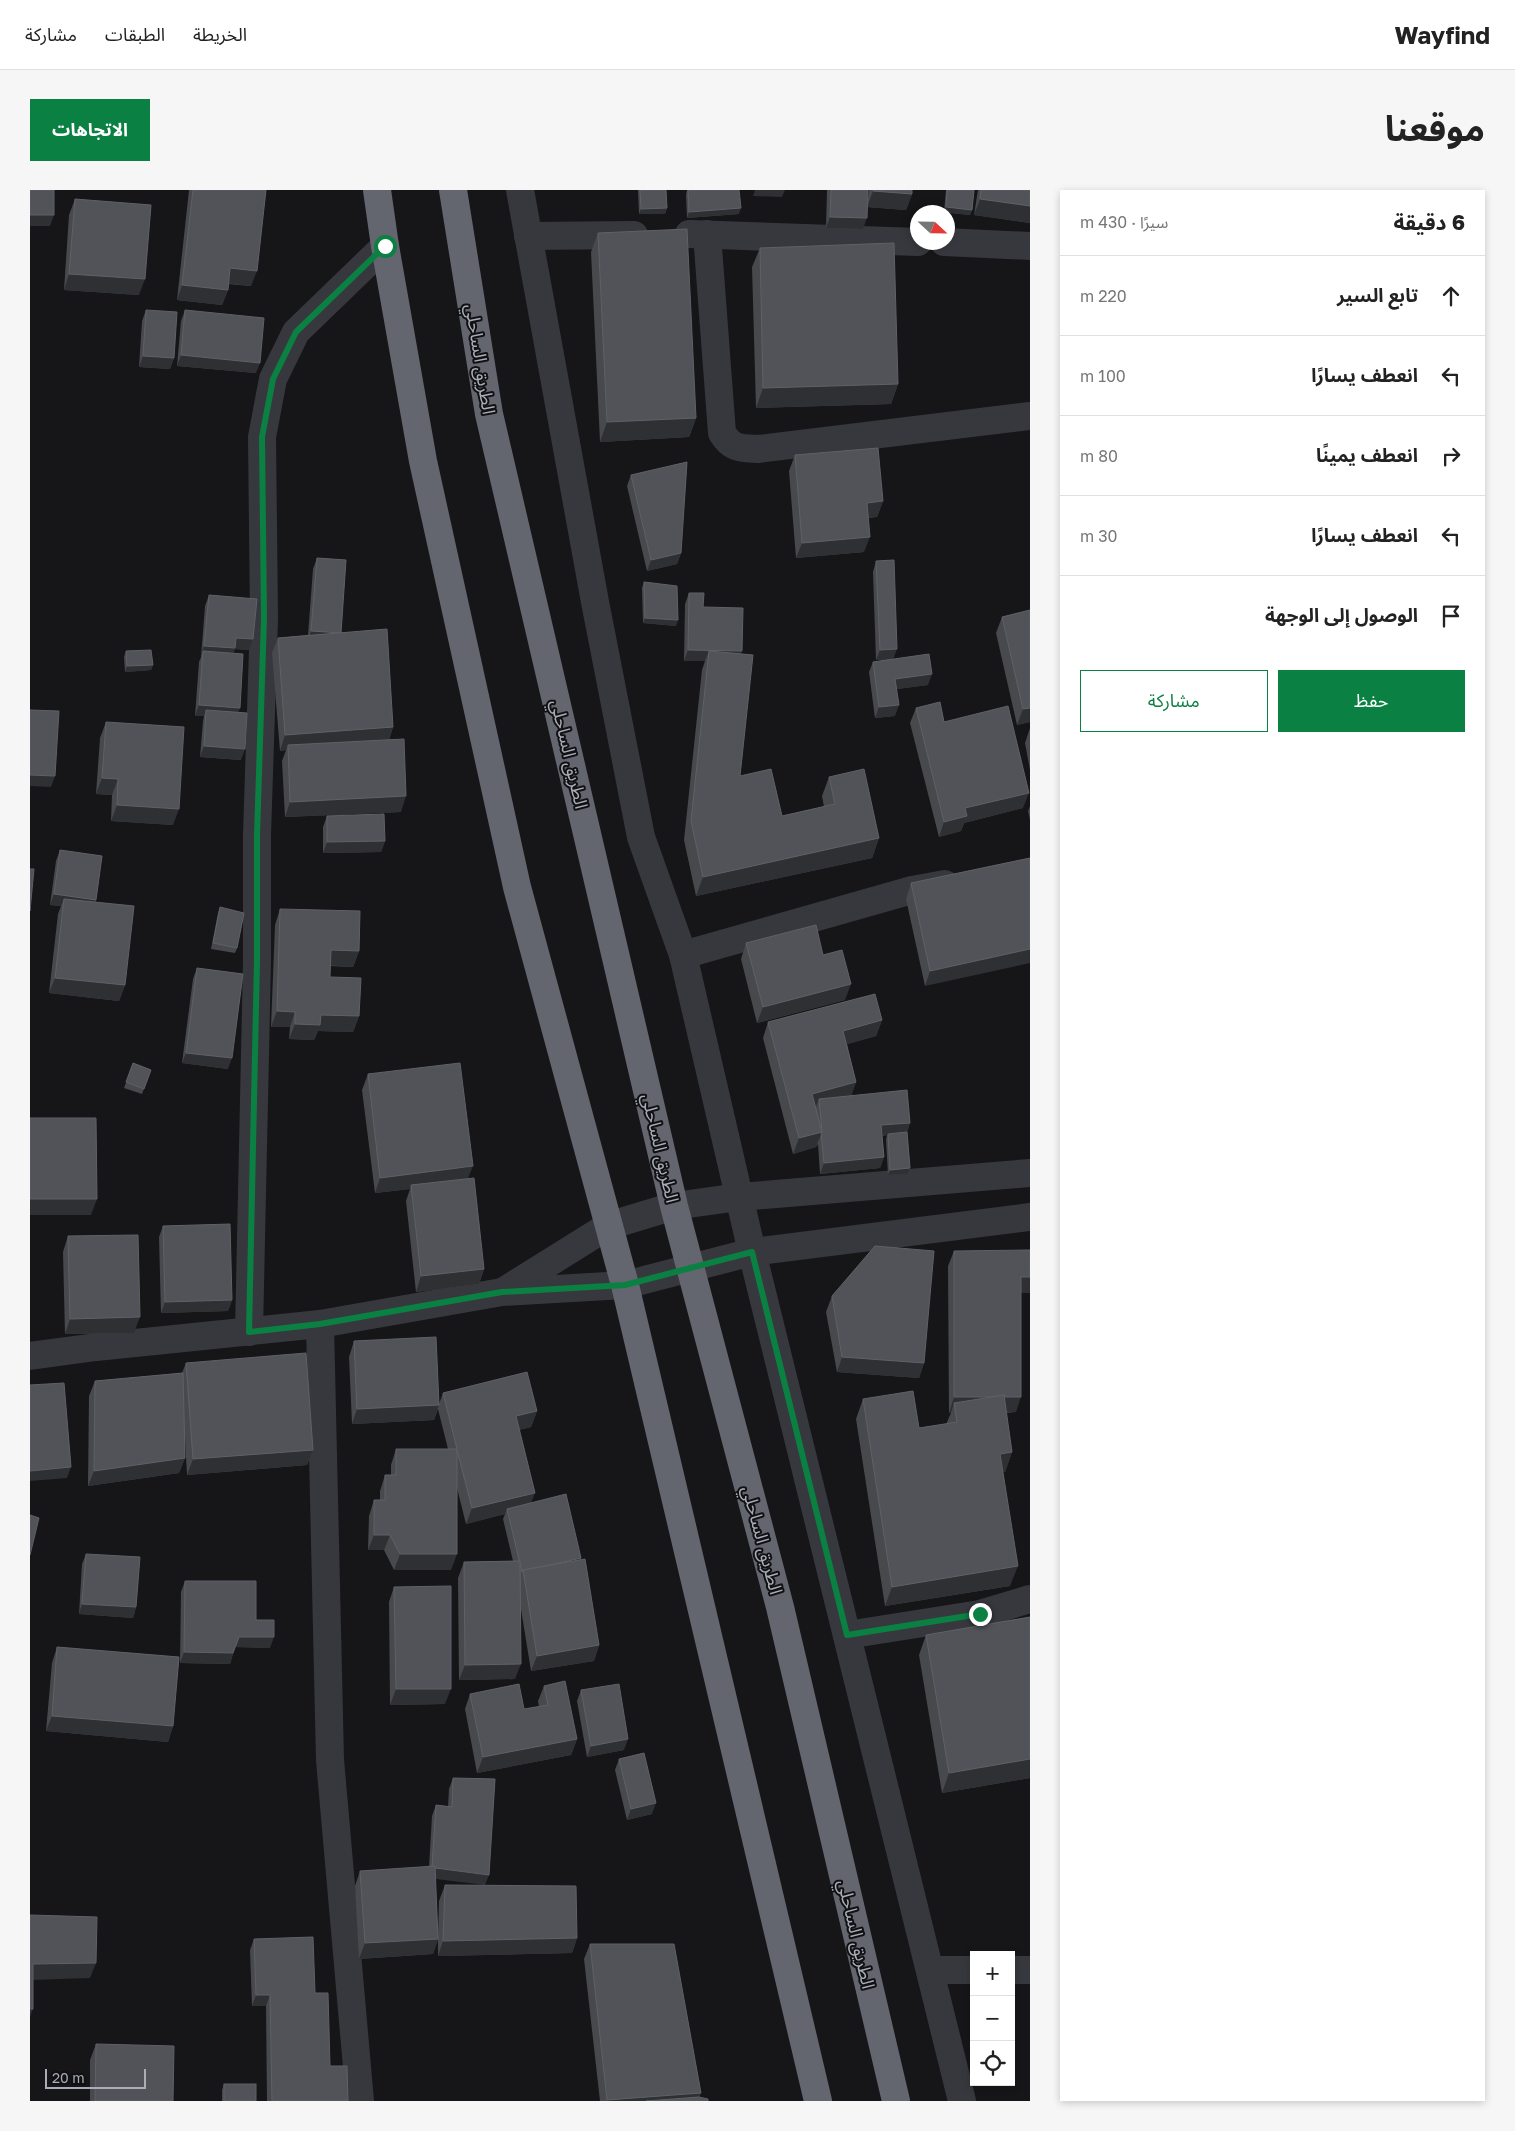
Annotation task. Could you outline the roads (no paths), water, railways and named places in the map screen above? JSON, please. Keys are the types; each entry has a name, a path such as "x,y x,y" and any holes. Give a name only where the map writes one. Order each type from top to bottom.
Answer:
{"highway":[{"path":"377,190 385,246 423,460 517,887 625,1285 818,2101"},
{"name":"الطريق الساحلي","path":"453,190 490,414 674,1206 780,1607 896,2101"}],"street":[{"path":"520,190 593,593 641,837 683,955 752,1252 962,2101"},
{"path":"528,236 707,234 910,242"},
{"path":"707,234 722,433 728,443 739,448 758,449 1030,416"},
{"path":"955,243 1030,246"},
{"path":"249,1332 257,961 257,835 264,618 262,437 273,379 296,332 385,246"},
{"path":"683,955 912,890 966,880"},
{"path":"502,1292 608,1226 674,1206 739,1197 1030,1174"},
{"path":"30,1356 96,1346 320,1324 502,1292 625,1285 752,1252 1030,1217"},
{"path":"320,1324 330,1760 360,2101"},
{"path":"847,1635 980,1614 1030,1599"},
{"path":"931,1970 970,1970"},
{"path":"1015,1970 1030,1970"}]}
